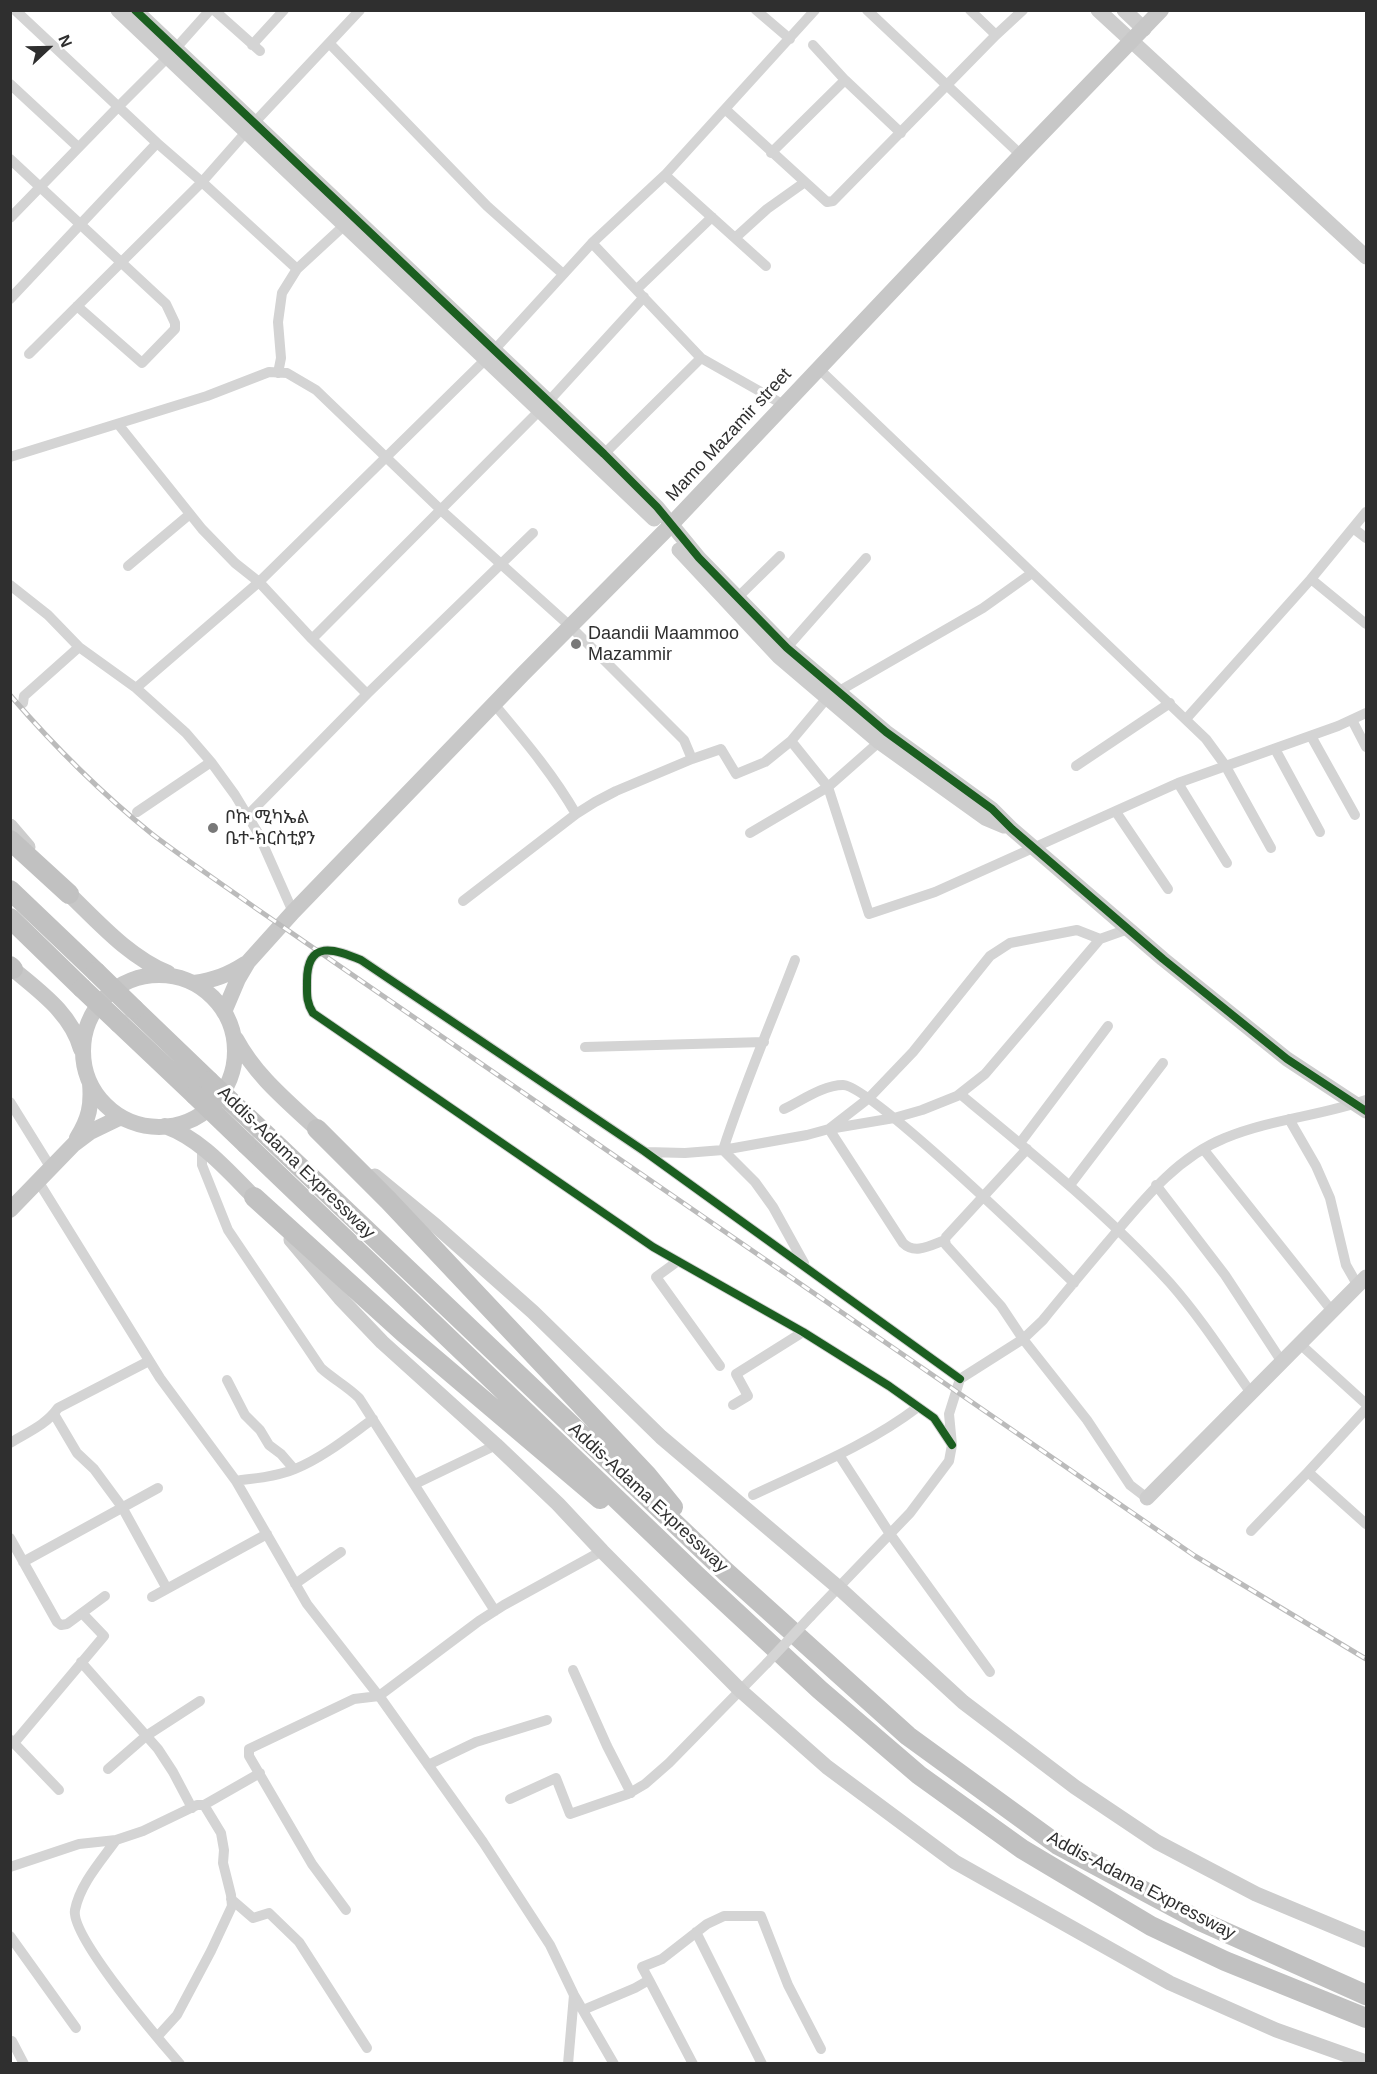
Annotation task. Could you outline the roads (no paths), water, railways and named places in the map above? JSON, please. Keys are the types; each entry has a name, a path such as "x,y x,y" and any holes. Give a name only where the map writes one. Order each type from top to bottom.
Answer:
{"highway":[{"path":"10,840 69,894"},
{"name":"Addis-Adama Expressway","path":"10,890 711,1557 908,1736 1058,1845 1198,1920 1366,1995"},
{"name":"Addis-Adama Expressway","path":"10,918 696,1575 820,1690 919,1776 1023,1849 1151,1926 1225,1961 1366,2018"},
{"path":"317,1129 389,1201 647,1475 711,1557"},
{"path":"254,1197 403,1332 520,1433 629,1524 696,1575"}],"main road":[{"name":"Mamo Mazamir street","path":"249,962 293,912 668,528 1161,10"},
{"path":"69,894 150,966 194,983 211,996 224,1012 247,1060 317,1129"},
{"path":"194,983 214,980 249,962"},
{"path":"224,1012 238,979 249,962"},
{"path":"11,967 61,1012 76,1032 90,1083 92,1100 90,1114 74,1144"},
{"path":"83,1055 85,1030 96,1008 112,990 134,978 158,974 177,976"},
{"path":"90,1083 103,1102 121,1117 150,1127 175,1125 197,1117 216,1101 229,1081 235,1057 233,1034"},
{"path":"10,1210 74,1144 90,1132 121,1117"},
{"path":"164,1126 181,1132 202,1147 254,1197"}],"street":[{"path":"15,10 157,143 297,268"},
{"path":"118,10 172,53 600,458 651,515 668,528 692,566 734,601 783,652 832,694 879,741 985,818 1012,829"},
{"path":"135,10 172,53"},
{"path":"10,218 212,10 256,48 284,10"},
{"path":"756,10 790,39"},
{"path":"136,688 259,582 387,458 490,355 592,243 665,175 815,10"},
{"path":"867,10 1021,155"},
{"path":"970,10 996,34"},
{"path":"725,109 827,202 833,201 996,34 1023,10"},
{"path":"1098,10 1366,257"},
{"path":"1124,10 1144,29"},
{"path":"29,354 202,182 329,43 352,13"},
{"path":"329,43 486,206 563,274"},
{"path":"813,45 845,80 901,133"},
{"path":"771,153 845,80"},
{"path":"10,84 78,147"},
{"path":"10,299 157,143"},
{"path":"10,159 166,304 175,323 175,329 145,361 139,362 77,306"},
{"path":"665,175 766,266"},
{"path":"735,238 767,208 805,182"},
{"path":"312,639 442,511 544,406 641,293 712,217"},
{"path":"278,373 281,358 278,322 282,292 297,268 350,221"},
{"path":"592,243 701,358 784,405"},
{"path":"600,458 701,358"},
{"path":"818,368 1206,739 1225,765 1271,848"},
{"path":"10,457 207,396 269,372 287,373 316,390 442,511 571,627 684,740 692,759"},
{"path":"118,424 190,514 234,563 259,582 367,694"},
{"path":"1186,719 1311,579 1366,512"},
{"path":"128,566 190,514"},
{"path":"1353,528 1366,538"},
{"path":"247,816 367,694 533,533"},
{"path":"734,601 780,556"},
{"path":"783,652 866,558"},
{"path":"463,901 576,814 616,791 722,749 736,774 765,762 791,741 832,694 983,608 1032,573"},
{"path":"1311,579 1366,624"},
{"path":"10,585 48,615 79,646 136,688 186,733 235,795 258,833 293,912"},
{"path":"23,703 24,696 79,646"},
{"path":"832,694 992,809 1128,929 1287,1059 1363,1105"},
{"path":"1076,766 1170,703"},
{"path":"494,704 538,756 560,786 576,814"},
{"path":"791,741 828,787 869,914 935,892 1178,783 1311,736 1366,713"},
{"path":"1353,720 1366,747"},
{"path":"1311,736 1355,815"},
{"path":"750,833 828,787 879,741"},
{"path":"1275,749 1320,832"},
{"path":"138,812 211,762"},
{"path":"1178,783 1227,863"},
{"path":"1116,812 1168,889"},
{"path":"10,826 69,894"},
{"path":"644,1151 685,1153 723,1150 807,1136 829,1129 894,1118 922,1110 960,1094 985,1074 1100,939 1128,929"},
{"path":"829,1129 869,1098 913,1053 990,956 1010,943 1077,930 1100,939"},
{"path":"952,1445 934,1419 918,1407 803,1332 653,1247 313,1013 307,1004 307,968 313,957 321,951 337,950 361,960 644,1151 960,1379"},
{"path":"723,1150 735,1112 795,960"},
{"path":"829,1129 908,1248 915,1250 945,1240 1023,1146 1108,1026"},
{"path":"585,1047 764,1042"},
{"path":"1070,1185 1163,1063"},
{"path":"784,1109 828,1088 844,1085 869,1098 982,1196 1074,1283"},
{"path":"960,1094 1070,1185 1119,1229 1172,1286 1201,1322 1251,1393"},
{"path":"10,1102 51,1168"},
{"path":"510,1799 556,1778 570,1814 631,1793 645,1784 741,1691 910,1513 949,1461 952,1445 950,1414 960,1379 1023,1338 1043,1320 1156,1185 1189,1159 1224,1138 1289,1119 1363,1105"},
{"path":"945,1240 946,1245 1001,1306 1087,1420 1130,1485 1147,1498 1362,1281 1346,1265 1330,1198 1316,1166 1289,1119"},
{"path":"317,1129 436,1226 533,1312 661,1437 839,1588 963,1702 1076,1787 1148,1836 1256,1894 1366,1940"},
{"path":"202,1147 202,1165 228,1230 321,1368 334,1380 346,1385 359,1398 495,1611"},
{"path":"723,1150 755,1182 767,1198 807,1269"},
{"path":"1204,1150 1332,1311"},
{"path":"38,1181 149,1360 236,1481 307,1604 379,1696 483,1842 550,1945 574,1995 614,2064"},
{"path":"1156,1185 1225,1275 1282,1362"},
{"path":"254,1197 340,1298 382,1342 496,1444 741,1691 827,1767 956,1862 1170,1983 1276,2030 1366,2062"},
{"path":"678,1261 656,1277 720,1366"},
{"path":"733,1405 748,1396 736,1374 803,1332"},
{"path":"1300,1344 1366,1404"},
{"path":"10,1443 42,1426 58,1408 149,1360"},
{"path":"227,1380 245,1415 260,1430 269,1445 281,1454 294,1469"},
{"path":"753,1495 839,1455 891,1427 918,1407"},
{"path":"1251,1531 1366,1409"},
{"path":"54,1414 77,1453 94,1468 122,1507 166,1587"},
{"path":"236,1481 267,1477 294,1469 331,1450 373,1419"},
{"path":"415,1484 496,1444"},
{"path":"839,1455 890,1534 990,1672"},
{"path":"1308,1472 1366,1524"},
{"path":"23,1562 158,1488"},
{"path":"152,1597 166,1587 267,1534"},
{"path":"12,1543 57,1622 61,1625 67,1624 105,1596"},
{"path":"346,1910 312,1864 249,1756 249,1749 354,1699 379,1696 495,1611 602,1551"},
{"path":"295,1584 341,1552"},
{"path":"59,1790 12,1741 104,1636 82,1613"},
{"path":"81,1662 158,1749 192,1808"},
{"path":"573,1670 631,1793"},
{"path":"108,1769 146,1736 200,1701"},
{"path":"428,1765 476,1742 547,1720"},
{"path":"10,1867 79,1844 116,1840 143,1831 192,1808 204,1805 260,1773"},
{"path":"157,2037 177,2015 232,1906 223,1863 224,1850 221,1833 204,1805"},
{"path":"116,1840 90,1876 74,1912 77,1924 110,1979 180,2064"},
{"path":"231,1899 253,1918 269,1913 299,1942 367,2048"},
{"path":"693,2064 642,1967 662,1959 707,1924 724,1916 761,1917 788,1985 821,2049"},
{"path":"696,1932 762,2064"},
{"path":"10,1936 76,2028"},
{"path":"583,2010 649,1980"},
{"path":"568,2064 574,1995"},
{"path":"10,2042 12,2041 24,2064"}],"railway":[{"path":"10,695 96,785 152,834 191,863 1195,1556 1366,1659"}],"place":[{"name":"Daandii Maammoo Mazammir","path":"576,644"},
{"name":"ቦኩ ሚካኤል ቤተ-ክርስቲያን","path":"213,828"}]}
